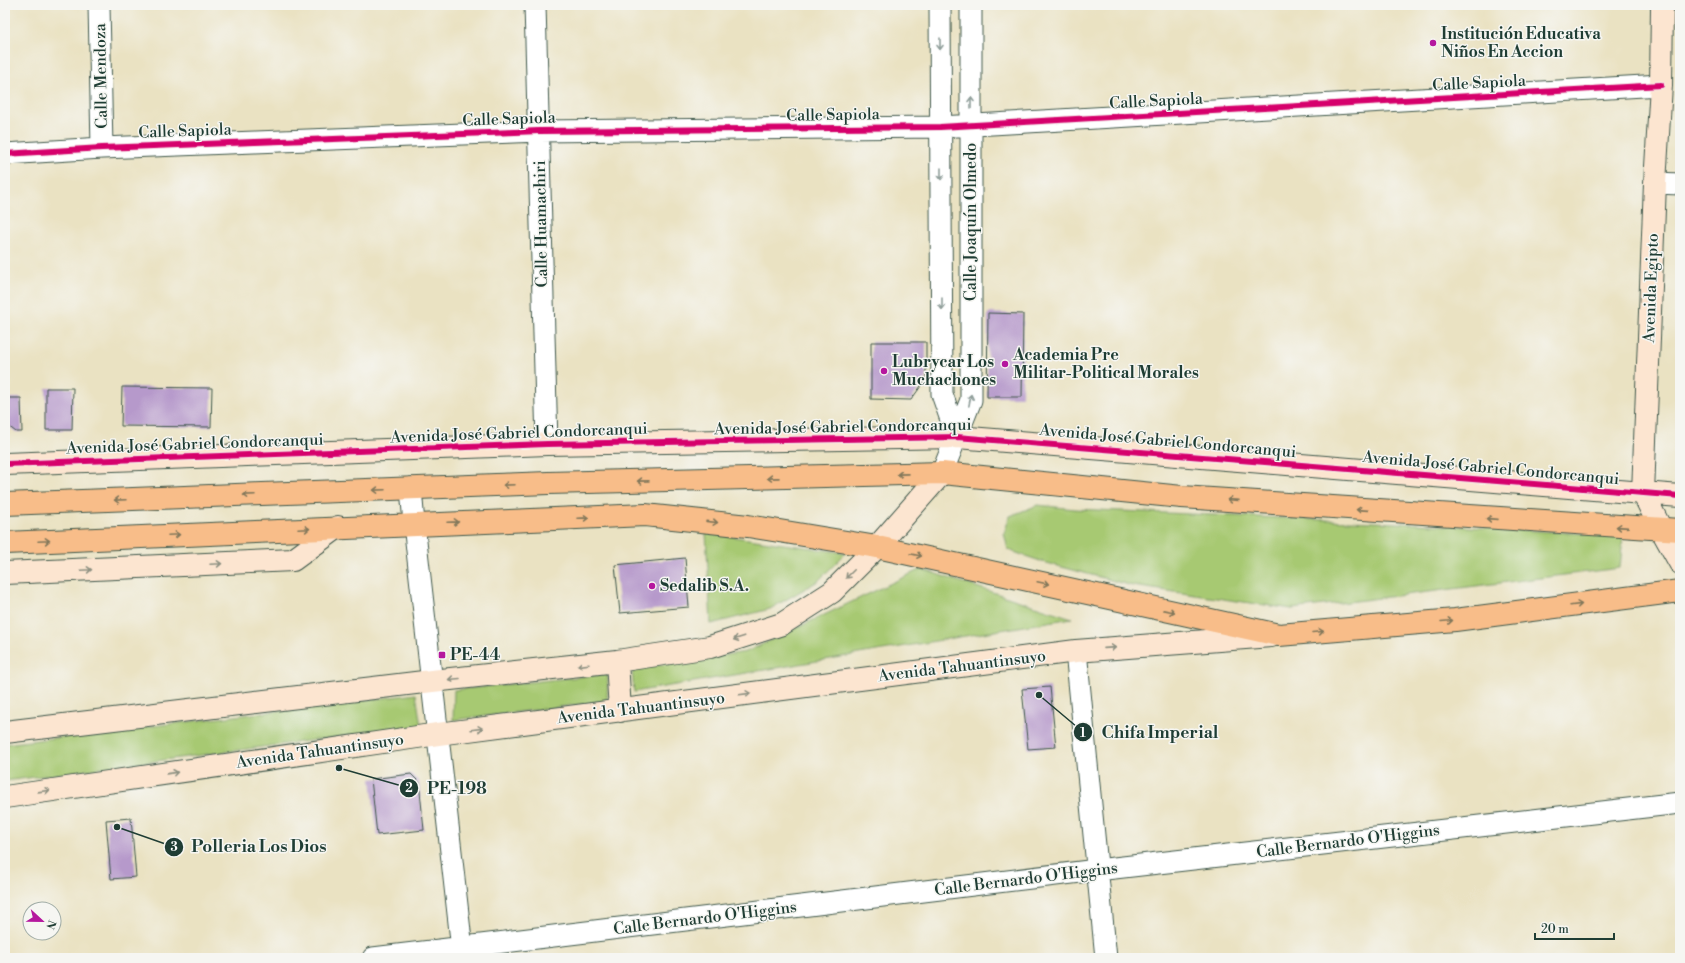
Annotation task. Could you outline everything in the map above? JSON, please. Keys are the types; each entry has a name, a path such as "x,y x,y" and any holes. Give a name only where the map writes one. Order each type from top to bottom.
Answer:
{"highway":[{"path":"5,504 548,483 942,473 1182,497 1670,530"},
{"path":"5,543 338,527 645,515 748,526 878,546 1279,635 1455,620 1680,591"}],"main road":[{"name":"Avenida Egipto","path":"1662,5 1661,85 1655,183 1643,493 1670,530 1680,562"},
{"name":"Avenida José Gabriel Condorcanqui","path":"5,464 547,444 957,437 1680,496"},
{"path":"5,732 432,681 617,661 710,647 782,624 832,592 878,546 942,473"},
{"path":"5,573 293,560 338,527"},
{"name":"Avenida Tahuantinsuyo","path":"5,797 438,734 1076,651 1279,635"},
{"path":"617,661 620,711"}],"street":[{"name":"Calle Mendoza","path":"99,5 102,148"},
{"name":"Calle Huamachiri","path":"535,5 547,444"},
{"name":"Calle Joaquín Olmedo","path":"940,5 942,394 957,437"},
{"name":"Calle Joaquín Olmedo","path":"942,473 972,400 971,5"},
{"name":"Calle Sapiola","path":"5,154 102,148 538,131 940,127 1661,85"},
{"path":"1655,183 1680,184"},
{"path":"411,488 462,953"},
{"path":"1076,651 1106,958"},
{"name":"Calle Bernardo O'Higgins","path":"373,958 462,953 1097,870 1680,803"}],"green space":[{"path":"1038,505 1075,509 1418,524 1623,536 1620,568 1292,609 1133,586 1043,562 1008,550 1004,533 1010,516"},
{"path":"706,533 846,553 818,581 770,609 711,624"},
{"path":"921,569 1072,618 634,692 632,669 746,652"},
{"path":"608,674 607,701 453,720 454,690"},
{"path":"416,694 421,726 5,781 5,744"}],"building":[{"path":"988,313 1023,314 1022,397 987,397"},
{"path":"871,342 926,342 926,379 911,400 871,399"},
{"path":"122,387 212,388 211,427 121,426"},
{"path":"46,388 73,388 72,430 46,430"},
{"path":"6,398 21,398 22,432 16,432 7,425"},
{"name":"Sedalib S.A.","path":"685,558 689,607 620,613 615,565"},
{"path":"1050,687 1056,747 1028,749 1022,689"},
{"path":"411,774 419,782 424,830 377,835 371,779"},
{"path":"131,818 136,877 111,879 106,820"}],"cycle path":[{"path":"5,154 102,148 539,131 940,127 1661,85"},
{"path":"5,464 547,444 957,437 1680,496"}],"place":[{"name":"Institución Educativa Niños En Accion","path":"1433,43"},
{"name":"Academia Pre Militar-Political Morales","path":"1005,364"},
{"name":"Lubrycar Los Muchachones","path":"884,371"},
{"name":"Sedalib S.A.","path":"652,586"},
{"name":"PE-44","path":"442,655"},
{"name":"Chifa Imperial","path":"1039,695"},
{"name":"PE-198","path":"339,768"},
{"name":"Polleria Los Dios","path":"117,827"}]}
